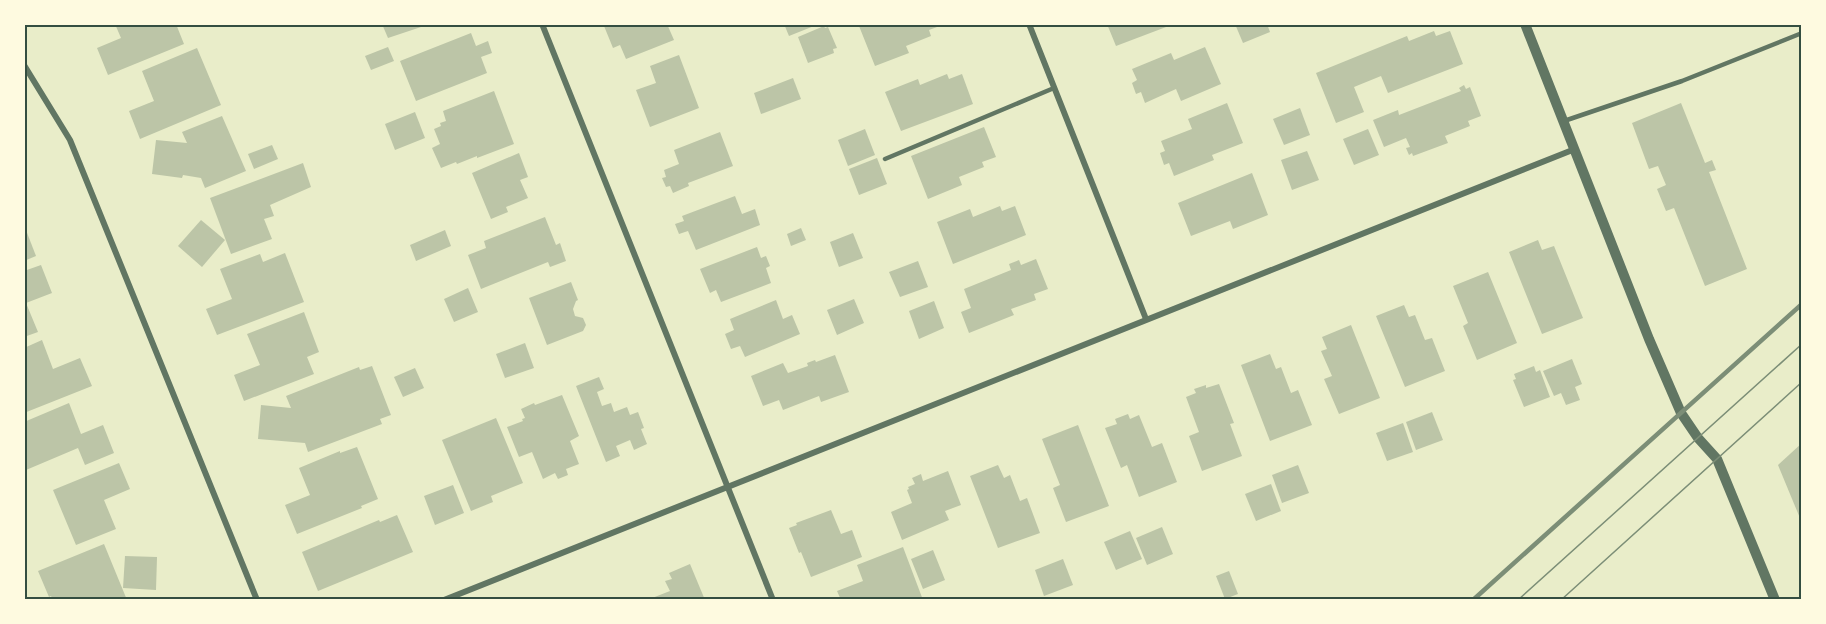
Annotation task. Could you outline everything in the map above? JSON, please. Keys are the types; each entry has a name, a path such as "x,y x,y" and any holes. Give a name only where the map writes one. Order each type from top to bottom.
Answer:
{"street":[{"path":"542,24 773,600"},
{"path":"1029,24 1146,319"},
{"path":"1525,24 1649,339 1681,413 1698,438 1717,459 1775,600"},
{"path":"24,65 70,140 256,600"},
{"path":"444,600 1575,149"}],"lane":[{"path":"1564,121 1682,81 1802,33"},
{"path":"885,159 1054,88"}],"building":[{"path":"115,24 176,24 184,44 108,75 97,48 121,38"},
{"path":"382,24 430,24 388,38"},
{"path":"610,24 667,24 674,40 626,59 620,45 613,48 604,26"},
{"path":"784,24 819,24 789,36"},
{"path":"864,24 945,24 929,30 931,36 906,46 909,53 875,66 859,26"},
{"path":"1107,24 1174,24 1116,46"},
{"path":"1235,24 1267,24 1270,32 1243,43"},
{"path":"824,26 828,27 837,48 833,49 834,53 808,63 798,37"},
{"path":"1434,31 1436,36 1450,31 1463,64 1388,93 1381,76 1354,87 1364,112 1336,123 1316,73 1407,36 1409,41"},
{"path":"471,33 476,46 488,41 492,53 481,57 487,73 416,101 400,61"},
{"path":"388,47 394,61 371,70 365,56"},
{"path":"1205,47 1221,84 1181,101 1176,89 1145,103 1141,92 1136,94 1132,83 1137,80 1132,69 1171,53 1174,60"},
{"path":"197,48 221,105 140,139 129,111 154,101 142,71"},
{"path":"679,55 699,108 650,127 636,90 656,83 650,66"},
{"path":"947,74 949,79 962,74 973,104 901,131 885,92 918,79 920,85"},
{"path":"793,78 801,99 761,114 754,93"},
{"path":"1464,85 1466,89 1470,87 1481,116 1468,121 1470,126 1445,136 1448,143 1413,156 1412,153 1409,155 1406,148 1410,147 1406,138 1384,147 1373,120 1398,110 1399,115 1461,91 1459,88"},
{"path":"494,91 514,144 441,168 432,148 440,144 434,129 446,121 443,111"},
{"path":"1227,103 1243,143 1212,155 1214,160 1174,176 1169,163 1164,165 1160,153 1165,151 1161,141 1192,129 1188,119"},
{"path":"1681,103 1705,163 1712,160 1716,170 1709,172 1747,269 1705,286 1674,208 1666,211 1657,189 1666,185 1658,166 1649,169 1632,123"},
{"path":"1300,108 1310,135 1284,145 1273,119"},
{"path":"415,112 425,138 395,150 385,124"},
{"path":"222,116 246,171 205,188 201,178 152,174 156,140 187,143 182,132"},
{"path":"984,127 996,157 982,162 984,167 959,177 962,185 928,199 911,156"},
{"path":"865,129 875,155 848,166 838,140"},
{"path":"1368,129 1379,155 1354,165 1343,139"},
{"path":"720,132 733,166 688,183 689,186 673,193 670,186 666,187 662,178 666,177 664,170 679,164 674,150"},
{"path":"272,145 278,159 254,169 248,154"},
{"path":"1307,151 1319,180 1292,190 1281,160"},
{"path":"519,153 528,177 520,180 528,198 506,207 508,212 491,219 472,173"},
{"path":"877,158 887,184 859,195 849,169"},
{"path":"303,163 311,187 270,205 274,216 264,219 272,239 231,254 210,198"},
{"path":"1252,173 1268,215 1233,229 1230,221 1191,236 1178,203"},
{"path":"735,196 742,214 755,209 760,225 696,250 688,231 679,234 675,224 684,221 682,216"},
{"path":"1000,206 1002,211 1015,206 1026,235 953,264 937,222 970,209 973,217"},
{"path":"545,217 556,245 560,243 566,261 550,267 548,262 481,289 468,255 486,248 484,241"},
{"path":"201,220 225,240 202,267 178,246"},
{"path":"24,225 36,256 24,261"},
{"path":"801,228 806,240 791,246 787,234"},
{"path":"445,230 451,246 416,261 410,245"},
{"path":"853,233 863,258 839,267 830,242"},
{"path":"1538,240 1542,250 1554,246 1583,318 1542,334 1509,252"},
{"path":"757,247 761,258 766,256 770,266 766,268 771,283 721,302 716,290 710,293 700,269"},
{"path":"285,253 304,302 217,335 206,309 232,299 220,269 260,254 263,262"},
{"path":"1036,259 1048,289 1034,294 1036,300 1011,309 1014,315 969,333 961,312 971,308 964,289 1011,270 1009,264 1019,260 1021,265"},
{"path":"918,261 928,287 900,297 889,272"},
{"path":"41,265 52,293 26,303 38,332 24,337 24,271"},
{"path":"1488,272 1517,343 1477,360 1463,326 1468,323 1453,286"},
{"path":"571,282 578,300 573,309 575,316 583,318 586,325 583,331 547,345 529,298"},
{"path":"468,288 478,312 454,322 444,299"},
{"path":"854,299 864,323 837,335 827,310"},
{"path":"776,300 783,319 792,315 800,334 745,357 740,346 731,349 725,334 734,330 730,319"},
{"path":"934,301 944,328 919,339 909,311"},
{"path":"1404,305 1409,317 1415,315 1425,340 1432,338 1445,371 1405,387 1376,316"},
{"path":"304,312 319,352 307,357 314,374 244,401 234,375 260,365 247,334"},
{"path":"1351,325 1380,398 1339,414 1324,379 1332,376 1321,351 1327,349 1322,337"},
{"path":"42,340 53,369 80,358 92,386 24,413 24,348"},
{"path":"525,343 534,368 505,378 496,354"},
{"path":"1270,354 1276,369 1281,367 1291,393 1298,390 1312,425 1270,441 1241,365"},
{"path":"835,355 849,392 821,402 819,396 783,410 779,400 763,406 751,376 783,363 788,373 808,366 807,363"},
{"path":"1572,359 1582,384 1575,387 1580,400 1566,405 1561,393 1554,396 1543,371"},
{"path":"372,366 391,415 380,419 382,424 308,452 305,443 258,439 261,405 291,408 286,396 359,367 360,370"},
{"path":"1534,366 1536,372 1540,370 1550,397 1524,407 1513,380 1516,379 1514,374"},
{"path":"415,368 424,388 403,397 394,377"},
{"path":"599,377 604,389 597,392 602,406 611,403 614,412 627,407 630,415 638,412 647,444 634,450 630,440 616,446 620,456 606,462 576,386"},
{"path":"1219,384 1234,423 1230,424 1242,456 1202,471 1189,436 1199,432 1186,397 1196,393 1194,389"},
{"path":"562,395 579,436 570,441 579,464 566,469 568,475 558,479 555,473 543,479 532,452 519,457 507,427 523,421 522,419 525,418 521,409"},
{"path":"69,403 81,434 103,425 114,453 85,465 78,448 26,470 24,466 24,422"},
{"path":"1432,412 1443,440 1416,450 1406,422"},
{"path":"1128,414 1130,419 1139,415 1152,447 1162,443 1177,482 1139,497 1127,465 1121,468 1105,428 1117,424 1115,419"},
{"path":"496,418 523,483 491,496 493,502 471,511 442,440"},
{"path":"1403,423 1413,452 1387,461 1376,433"},
{"path":"1078,425 1109,506 1066,522 1053,488 1060,485 1042,439"},
{"path":"1802,443 1802,523 1778,465"},
{"path":"357,447 378,499 361,506 362,508 297,534 285,505 310,495 299,468 340,451 340,453"},
{"path":"119,463 130,489 104,500 116,529 76,545 53,490"},
{"path":"998,465 1004,478 1010,475 1020,501 1027,498 1040,533 998,548 970,476"},
{"path":"1298,465 1309,493 1282,503 1272,475"},
{"path":"948,471 961,505 945,511 949,520 902,540 891,512 912,503 907,490 915,484 912,478 921,474 923,481"},
{"path":"1271,484 1281,511 1256,521 1245,494"},
{"path":"453,485 464,513 435,525 424,496"},
{"path":"831,510 841,534 852,530 862,557 811,577 789,528 797,525 796,523"},
{"path":"397,515 413,552 318,591 302,552 379,520 380,522"},
{"path":"1162,527 1173,554 1147,565 1136,538"},
{"path":"1130,531 1142,559 1116,570 1104,542"},
{"path":"104,544 127,600 53,600 51,596 49,597 38,571"},
{"path":"903,547 923,600 841,600 837,591 863,581 857,565"},
{"path":"933,550 945,580 923,589 911,559"},
{"path":"125,556 157,557 156,590 123,588"},
{"path":"1063,559 1073,585 1044,596 1035,570"},
{"path":"690,564 705,600 647,600 670,591 665,581 672,579 669,573"},
{"path":"1229,571 1238,594 1225,599 1216,576"}],"tram line":[{"path":"1518,600 1802,344"},
{"path":"1561,600 1802,382"}],"railway":[{"path":"1473,600 1802,304"}]}
